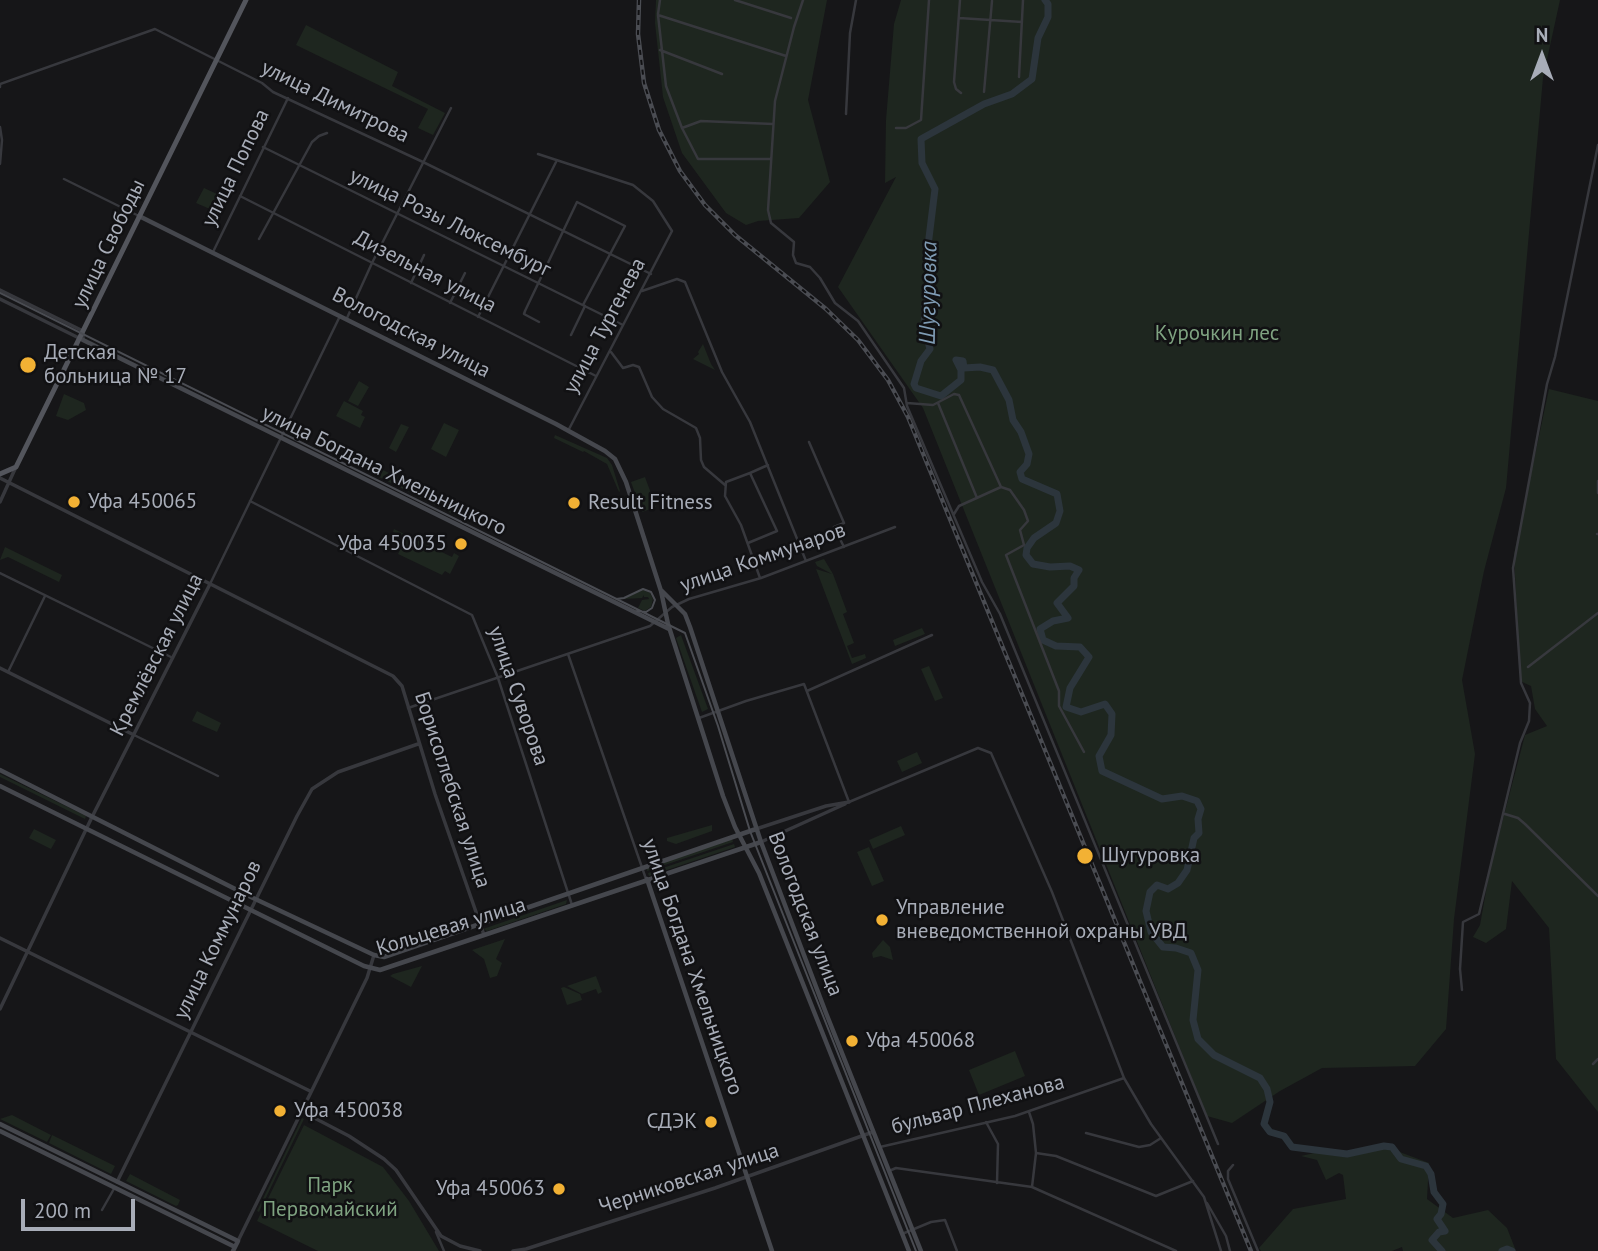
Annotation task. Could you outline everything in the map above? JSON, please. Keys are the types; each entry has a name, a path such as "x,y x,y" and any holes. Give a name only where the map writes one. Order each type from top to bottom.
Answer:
{"main road":[{"name":"улица Свободы","path":"16,467 246,0"},
{"name":"Вологодская улица","path":"139,216 568,431 605,451 620,467 723,796 747,847 909,1251"},
{"name":"улица Богдана Хмельницкого","path":"81,339 671,630"},
{"path":"0,476 16,467"},
{"name":"Вологодская улица","path":"661,591 685,614 756,829 922,1251"},
{"name":"Кольцевая улица","path":"0,770 256,899 374,955 384,957 756,829"},
{"name":"Кольцевая улица","path":"0,786 369,968 388,968 761,842"},
{"name":"улица Богдана Хмельницкого","path":"647,880 772,1251"},
{"path":"0,1124 235,1246"},
{"path":"0,1131 116,1185"}],"street":[{"path":"660,0 657,15 660,50 670,100 698,159 770,159"},
{"path":"735,0 791,18"},
{"path":"803,0 775,101 768,210 771,223 794,242 793,255 796,262 810,267 835,303 858,321 901,382 906,403 982,582 1000,614 1218,1144"},
{"path":"846,114 850,33 856,0"},
{"path":"896,128 906,128 921,120 929,0"},
{"path":"960,0 954,82 961,93"},
{"path":"1019,77 1023,0"},
{"path":"984,92 992,1"},
{"path":"657,15 786,56"},
{"path":"959,18 1022,22"},
{"name":"улица Димитрова","path":"0,86 155,29 288,98 651,274"},
{"path":"660,50 722,74"},
{"name":"улица Попова","path":"213,252 288,98"},
{"path":"347,318 451,108"},
{"path":"682,128 701,121 773,124"},
{"path":"0,127 0,164"},
{"path":"259,239 312,142 327,133"},
{"path":"1462,990 1460,969 1463,922 1479,914 1530,711 1528,695 1521,683 1515,608 1515,554 1532,478 1547,384 1560,334 1598,145"},
{"name":"улица Розы Люксембург","path":"263,148 623,325"},
{"path":"478,317 556,162 538,154"},
{"name":"улица Тургенева","path":"556,162 633,185 653,201 671,228 671,236 568,431"},
{"name":"Вологодская улица","path":"64,179 139,216"},
{"name":"Дизельная улица","path":"240,196 596,376"},
{"path":"539,322 524,314 577,202 625,226 571,335"},
{"path":"411,283 424,255"},
{"path":"450,303 465,273"},
{"path":"642,291 677,278 685,282 722,372 750,422 807,562"},
{"path":"0,290 83,331"},
{"path":"0,299 81,339"},
{"name":"Кремлёвская улица","path":"0,1009 340,315"},
{"path":"610,351 623,368 633,365 639,367 652,397 663,409 696,428 704,467 725,485"},
{"path":"906,403 938,403 954,394 960,397 1001,487"},
{"path":"938,403 977,498"},
{"path":"809,442 844,523 834,527 844,547"},
{"path":"761,579 748,543 725,496 725,485 727,481 768,466"},
{"name":"улица Свободы","path":"0,502 16,467"},
{"path":"748,543 778,531 750,472"},
{"name":"Борисоглебская улица","path":"0,476 9,483 393,676 401,685 418,744 484,935"},
{"path":"1598,481 1598,493"},
{"path":"953,515 959,506 1001,487 1008,489 1015,496 1027,515 1027,524 1020,530 1024,545 1006,555 1059,691 1059,706 1084,752"},
{"name":"улица Суворова","path":"250,501 472,615 498,678 572,905"},
{"name":"улица Коммунаров","path":"408,708 655,622 676,605 761,579 895,527"},
{"path":"0,573 173,658"},
{"path":"8,672 45,595"},
{"path":"1528,667 1598,613"},
{"path":"807,691 932,635"},
{"name":"улица Богдана Хмельницкого","path":"568,654 647,880"},
{"path":"0,668 218,776"},
{"path":"699,718 804,684 849,802"},
{"name":"улица Коммунаров","path":"102,1210 312,789 338,772 418,744"},
{"name":"Кольцевая улица","path":"761,842 978,748 991,753 1052,892 1124,1078"},
{"name":"Кольцевая улица","path":"756,829 826,806 849,802"},
{"path":"1505,814 1518,818 1525,824 1598,896"},
{"path":"0,938 310,1090"},
{"path":"235,1246 362,987 374,955"},
{"path":"1593,1064 1598,1059"},
{"path":"1124,1078 1161,1138 1204,1197 1226,1236 1230,1251"},
{"name":"бульвар Плеханова","path":"881,1150 890,1144 1029,1112 1124,1078"},
{"path":"301,1111 349,1136 396,1170 436,1232 444,1251"},
{"path":"1029,1112 1036,1153 1032,1187"},
{"path":"986,1122 998,1143 998,1183"},
{"name":"Черниковская улица","path":"513,1251 526,1250 746,1178 873,1132"},
{"path":"1086,1133 1139,1147 1150,1145 1161,1138"},
{"path":"1036,1153 1056,1156 1156,1196 1193,1181"},
{"path":"1233,1165 1228,1171 1228,1179 1258,1251"},
{"path":"889,1171 896,1168 1032,1187 1176,1251"},
{"path":"1204,1197 1221,1251"},
{"path":"902,1234 944,1220 957,1251"},
{"path":"436,1232 450,1242 480,1251"}],"green space":[{"path":"656,0 827,0 808,100 830,182 799,218 758,221 746,225 726,213 682,153 663,97 655,23"},
{"name":"Курочкин лес","path":"901,0 1560,0 1543,78 1506,488 1484,571 1462,680 1475,754 1454,919 1446,1029 1415,1066 1322,1068 1280,1091 1232,1123 1207,1116 923,408 838,287 896,177 885,183 886,120 894,24"},
{"path":"306,25 398,72 392,86 445,113 433,135 418,128 428,109 296,45"},
{"path":"204,188 217,194 210,209 196,203"},
{"path":"703,344 715,370 693,359 699,354"},
{"path":"359,381 369,387 358,406 348,401"},
{"path":"1549,389 1598,401 1598,1112 1556,1059 1549,928 1512,881 1506,929 1486,943 1473,937 1480,925 1490,869 1525,735 1547,726 1535,709 1531,686 1520,681 1514,554"},
{"path":"64,394 84,403 86,410 68,420 56,416"},
{"path":"344,401 363,411 361,415 365,417 360,428 336,416"},
{"path":"444,423 459,430 446,457 431,449"},
{"path":"401,424 409,427 396,452 389,448"},
{"path":"555,435 607,458 620,491 607,464 554,438"},
{"path":"379,468 473,515 469,522 375,475"},
{"path":"645,477 656,507 642,512 631,482"},
{"path":"394,529 452,557 454,553 459,556 450,574 445,571 442,575 398,554 400,550 396,547 401,536 393,532"},
{"path":"5,547 62,575 59,582 8,557 0,560"},
{"path":"824,559 833,574 847,612 843,614 854,643 847,646 852,658 865,654 866,658 852,664 816,569 832,574 817,566 815,562"},
{"path":"643,590 650,593 653,599 651,607 645,611 638,608 642,600 649,599 648,597 644,595 642,598 623,599"},
{"path":"922,628 925,634 895,646 893,640"},
{"path":"681,635 708,709 702,712 676,638"},
{"path":"929,666 943,698 935,701 921,669"},
{"path":"197,711 221,723 217,732 192,721"},
{"path":"917,752 922,763 902,772 897,761"},
{"path":"0,774 86,816 85,819 0,777"},
{"path":"712,825 712,831 676,844 667,841 667,838"},
{"path":"901,826 905,835 873,849 869,840"},
{"path":"34,829 56,840 51,849 29,838"},
{"path":"732,839 733,842 647,871 647,868"},
{"path":"734,844 735,847 649,876 648,873"},
{"path":"869,847 884,881 872,886 857,852"},
{"path":"567,900 566,904 487,931 483,929"},
{"path":"505,939 496,959 502,963 497,976 490,978 484,959 472,950"},
{"path":"883,940 890,947 893,960 881,956 873,958 872,953"},
{"path":"422,966 411,987 390,976 393,974"},
{"path":"596,976 602,992 598,994 596,989 582,994 567,986"},
{"path":"561,988 580,994 582,1000 567,1005"},
{"path":"1015,1051 1025,1076 979,1095 969,1070"},
{"path":"12,1115 51,1135 47,1142 0,1119"},
{"path":"302,1118 304,1119 259,1212 257,1211"},
{"name":"Парк Первомайский","path":"304,1125 383,1167 409,1201 439,1251 318,1251 257,1221"},
{"path":"52,1135 115,1166 111,1174 49,1143"},
{"path":"1361,1148 1389,1148 1429,1163 1427,1199 1453,1218 1488,1210 1507,1228 1516,1251 1403,1251 1402,1247 1392,1251 1261,1251 1259,1248 1293,1209 1346,1199 1343,1175 1339,1173 1326,1180 1317,1160 1301,1156 1323,1151 1353,1156"},
{"path":"130,1174 180,1200 178,1205 126,1181"}],"waterway":[{"name":"Шугуровка","path":"1045,0 1048,4 1048,17 1038,38 1032,79 1012,94 984,104 921,139 922,163 935,189 927,254 931,295 925,306 924,326 930,349 921,361 914,384 916,388 941,396 961,380 961,370 956,360 963,361 964,368 993,370 1009,400 1013,420 1021,432 1029,454 1027,464 1020,472 1022,479 1057,494 1060,511 1056,523 1034,538 1026,555 1033,564 1070,566 1079,570 1074,578 1074,586 1057,603 1068,618 1053,621 1040,629 1043,640 1056,646 1080,647 1089,657 1070,688 1066,707 1081,712 1105,704 1112,714 1111,735 1099,756 1102,771 1162,799 1182,796 1197,801 1201,809 1198,819 1199,833 1194,838 1187,870 1178,883 1168,889 1157,885 1150,892 1146,911 1151,932 1163,947 1191,953 1198,970 1193,1020 1198,1039 1214,1055 1260,1078 1267,1089 1270,1102 1264,1124 1270,1132 1284,1136 1292,1147 1347,1154 1384,1146 1392,1147 1401,1159 1426,1166 1431,1174 1434,1192 1443,1204 1437,1219 1445,1231 1439,1232 1432,1240 1442,1251"},
{"name":"Шугуровка","path":"1502,1251 1512,1251"}],"tram line":[{"path":"0,293 685,633 718,726 750,831 916,1251"},
{"path":"616,599 643,589 651,592 655,600 652,608 646,612 637,611"}],"railway":[{"path":"639,0 638,34 644,83 659,130 680,171 705,205 735,235 826,309 858,340 888,380 908,417 1251,1251"}],"place":[{"name":"Детская больница № 17","path":"28,365"},
{"name":"Уфа 450065","path":"74,502"},
{"name":"Result Fitness","path":"574,503"},
{"name":"Уфа 450035","path":"461,544"},
{"name":"Шугуровка","path":"1085,856"},
{"name":"Управление вневедомственной охраны УВД","path":"882,920"},
{"name":"Уфа 450068","path":"852,1041"},
{"name":"Уфа 450038","path":"280,1111"},
{"name":"СДЭК","path":"711,1122"},
{"name":"Уфа 450063","path":"559,1189"}]}
